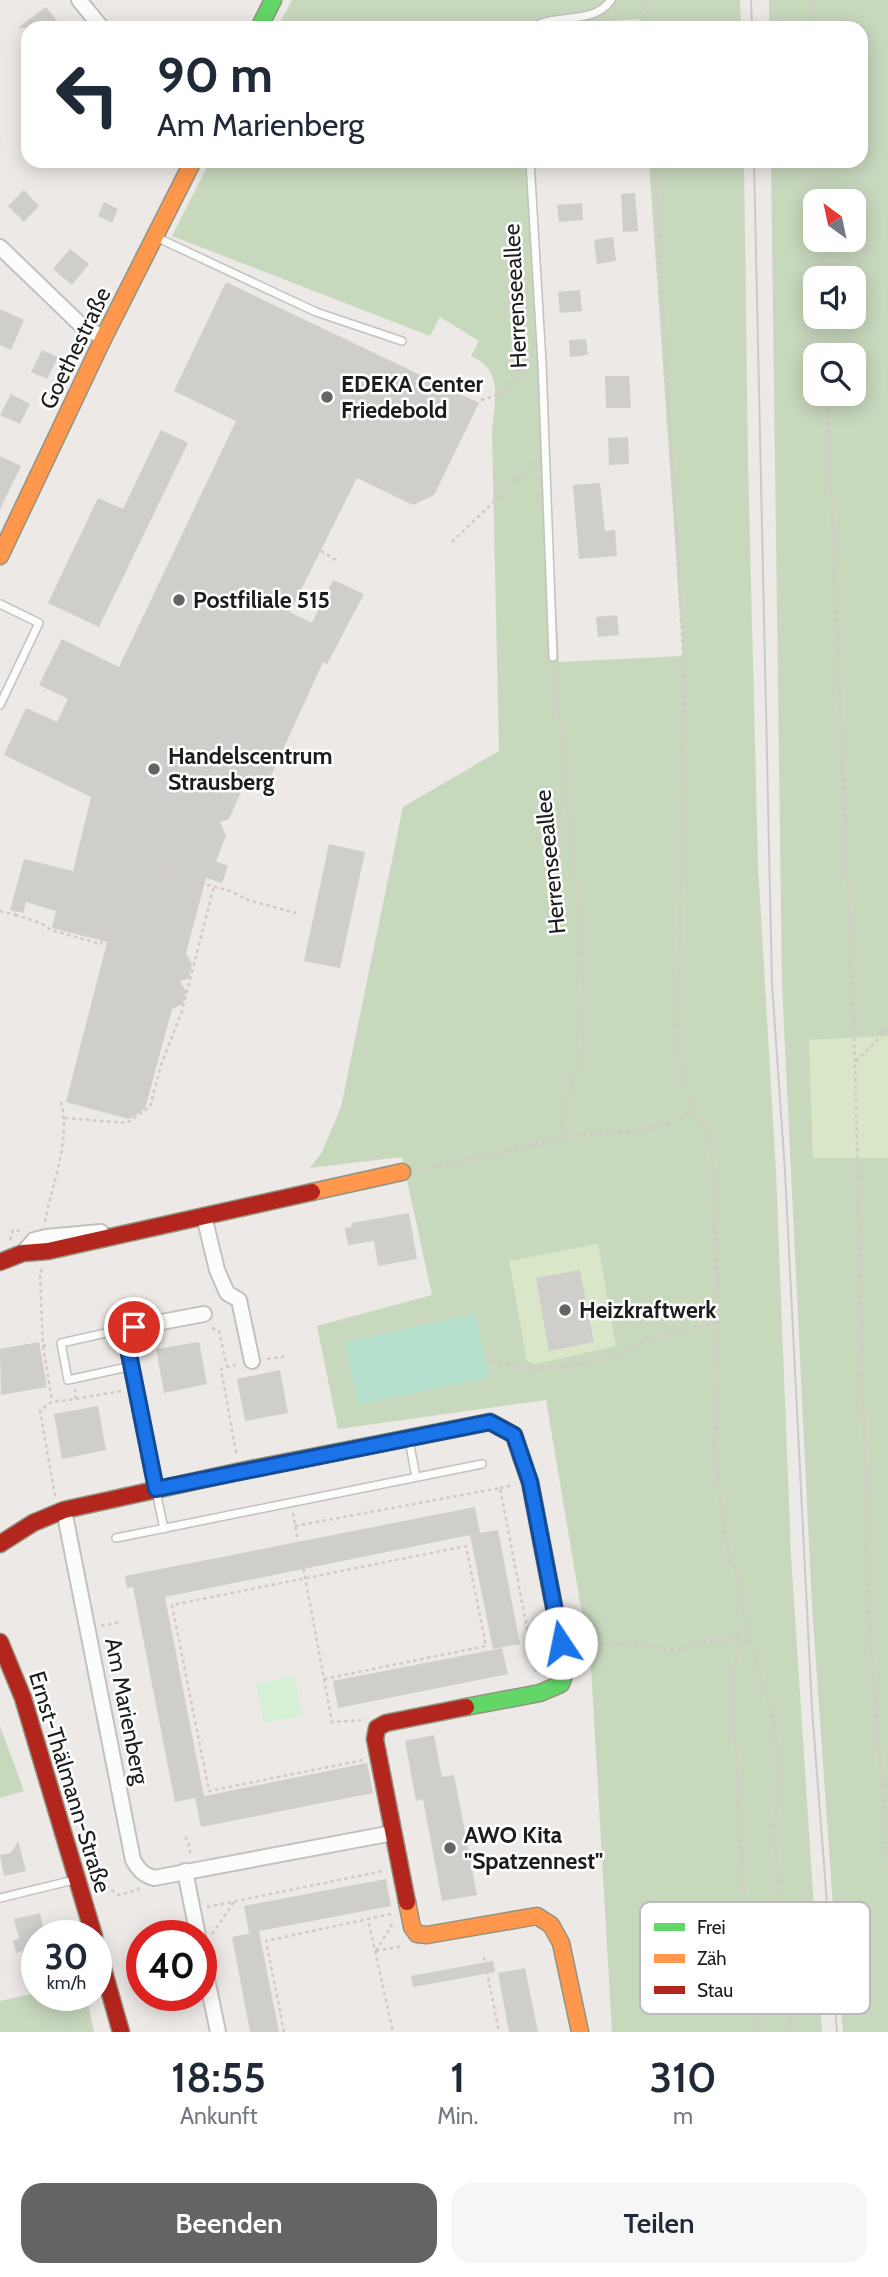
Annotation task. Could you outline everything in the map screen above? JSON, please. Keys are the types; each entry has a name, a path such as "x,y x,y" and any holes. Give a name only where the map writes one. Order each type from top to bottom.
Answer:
{"street":[{"path":"79,0 96,21"},
{"path":"262,21 273,0"},
{"name":"Goethestraße","path":"0,556 104,337 190,168"},
{"path":"0,247 83,328 104,337"},
{"path":"0,1262 47,1244 154,1227 402,1172"},
{"path":"204,1216 217,1270 227,1293 240,1300 251,1362"},
{"path":"156,1489 124,1329 205,1321"},
{"path":"0,1544 60,1507 490,1422 514,1435 530,1482 566,1669 561,1684 540,1693 386,1723 377,1728 375,1739 412,1927 417,1934 427,1935 537,1916 551,1925 561,1943 580,2032"},
{"name":"Am Marienberg","path":"60,1507 88,1629 133,1860 145,1876"},
{"name":"Ernst-Thälmann-Straße","path":"0,1642 23,1698 90,1920"},
{"path":"145,1876 154,1878 393,1833"},
{"path":"189,1870 196,1920"},
{"path":"112,2000 121,2032"},
{"path":"214,2011 218,2032"}],"lane":[{"path":"548,21 594,15 611,0"},
{"name":"Herrenseeallee","path":"530,168 540,328 553,657"},
{"path":"156,237 316,312 402,341"},
{"path":"0,604 39,623 0,705"},
{"path":"124,1329 61,1343 68,1380 132,1365"},
{"path":"408,1437 416,1477"},
{"path":"116,1538 482,1464"},
{"path":"156,1489 164,1529"},
{"path":"0,1898 77,1874"}],"path":[{"path":"644,0 646,21"},
{"path":"814,0 815,21"},
{"path":"655,168 684,673 678,1051 690,1112 704,1124 712,1152 719,1322 719,1383 714,1448 724,1532 735,1569 746,1628 772,1714 780,1772 774,1832 780,1902"},
{"path":"819,168 820,189"},
{"path":"481,400 507,392 540,328"},
{"path":"828,406 855,1062 868,1607 888,1865"},
{"path":"452,542 545,453"},
{"path":"321,551 338,561"},
{"name":"Herrenseeallee","path":"553,657 583,960 583,1048 562,1114 564,1138"},
{"path":"153,870 214,886 247,900 296,913"},
{"path":"65,1118 127,1123 150,1107 161,1065 182,1011 214,886"},
{"path":"0,911 16,913 51,930 101,944 107,923"},
{"path":"855,1062 888,1029"},
{"path":"52,1402 43,1346 40,1272 46,1262 45,1220 58,1170 65,1118 61,1102"},
{"path":"402,1172 464,1162 564,1138 653,1130 675,1123 690,1112"},
{"path":"205,1321 219,1331 227,1367"},
{"path":"485,1359 532,1370 592,1362 622,1355 645,1339 719,1322"},
{"path":"43,1346 61,1343"},
{"path":"241,1471 221,1369 288,1356"},
{"path":"73,1378 76,1399"},
{"path":"60,1507 40,1410 52,1402 137,1388"},
{"path":"295,1526 500,1488 540,1693"},
{"path":"291,1503 298,1541"},
{"path":"324,1679 486,1646 466,1546 172,1605 209,1791 379,1757"},
{"path":"301,1555 332,1722 360,1719 377,1728"},
{"path":"88,1629 121,1622"},
{"path":"566,1669 590,1649 602,1644 618,1643 651,1649 675,1648 699,1645 707,1640 729,1641 739,1636 746,1628"},
{"path":"739,1636 733,1665 733,1699 744,1902"},
{"path":"185,1837 188,1841 189,1870"},
{"path":"77,1874 83,1867 118,1895 138,1890 145,1876"},
{"path":"193,1910 400,1868"},
{"path":"217,1924 235,1901"},
{"path":"284,2032 266,1941 399,1912 376,1951"},
{"path":"368,1919 393,2032"},
{"path":"376,1951 406,1946 417,1934"},
{"path":"484,1957 499,2032"},
{"path":"756,2014 758,2032"},
{"path":"789,2014 790,2032"}],"green space":[{"path":"292,0 740,0 741,21 639,19 281,21"},
{"path":"769,0 888,0 888,1036 809,1040 813,1158 888,1158 888,2032 843,2032 841,2014 870,2014 870,1902 833,1902 812,1606 782,986 771,168 868,168 868,21 769,21"},
{"path":"206,168 532,168 559,662 683,656 649,168 744,168 758,865 776,1172 791,1555 814,1902 640,1902 640,2014 821,2014 822,2032 612,2032 591,1667 546,1400 338,1429 317,1326 432,1295 402,1157 310,1168 322,1152 341,1107 403,807 499,751 492,433 495,388 489,370 471,356 479,341 440,317 430,336 172,236","holes":["598,1244 616,1346 535,1364 527,1361 509,1261"]},
{"path":"888,1036 888,1158 813,1158 809,1040"},
{"path":"599,1244 616,1346 535,1364 527,1361 508,1261"},
{"path":"475,1314 489,1377 358,1405 345,1342"},
{"path":"294,1676 302,1715 264,1723 256,1684"},
{"path":"0,1726 24,1791 0,1798"},
{"path":"21,1996 21,2011 89,2011 94,2032 0,2032 0,2001"}],"building":[{"path":"46,7 57,21 27,21"},
{"path":"24,190 39,206 24,222 8,206"},
{"path":"635,193 638,231 623,232 621,194"},
{"path":"104,202 118,209 112,223 98,216"},
{"path":"582,203 583,220 559,222 557,205"},
{"path":"613,237 616,261 597,264 594,240"},
{"path":"70,249 89,264 72,285 53,269"},
{"name":"Handelscentrum Strausberg","path":"226,282 479,403 434,495 413,505 357,478 290,612 312,623 333,580 364,594 327,664 323,662 264,791 245,783 229,819 220,822 226,836 216,861 228,866 222,883 206,878 186,953 192,964 189,978 180,981 186,991 183,1004 172,1009 145,1109 129,1119 66,1102 107,942 52,928 56,911 26,902 23,913 10,910 24,859 73,871 91,797 4,755 26,708 57,722 68,699 39,685 62,639 119,667 236,421 174,391"},
{"path":"580,290 582,311 560,313 558,292"},
{"path":"0,309 24,320 11,350 0,345"},
{"path":"586,339 588,355 570,357 569,340"},
{"path":"42,350 58,357 47,379 31,372"},
{"path":"605,376 629,376 631,408 606,408"},
{"path":"11,394 30,404 20,424 0,415"},
{"path":"161,430 188,443 99,627 48,603 98,498 123,509"},
{"path":"628,437 629,464 609,465 608,438"},
{"path":"0,456 21,466 0,509"},
{"path":"600,483 605,531 615,530 617,556 579,559 573,485"},
{"path":"617,615 619,635 598,637 596,617"},
{"path":"329,844 365,852 340,968 304,961"},
{"path":"409,1213 417,1259 378,1266 374,1241 348,1245 345,1228 352,1227 351,1223"},
{"name":"Heizkraftwerk","path":"580,1270 594,1342 549,1351 536,1278"},
{"path":"39,1342 47,1387 1,1395 0,1349"},
{"path":"199,1342 207,1384 164,1393 156,1349"},
{"path":"280,1370 288,1413 245,1421 237,1379"},
{"path":"98,1406 106,1450 62,1459 54,1414"},
{"path":"475,1507 480,1533 498,1530 520,1644 493,1649 470,1535 165,1597 204,1796 175,1802 133,1587 127,1588 125,1576"},
{"path":"502,1648 508,1674 338,1708 333,1681"},
{"name":"AWO Kita \"Spatzennest\"","path":"434,1735 442,1777 454,1775 477,1895 442,1901 423,1799 416,1801 405,1741"},
{"path":"367,1763 373,1793 201,1827 195,1798"},
{"path":"18,1841 26,1871 4,1876 0,1855 11,1853"},
{"path":"386,1879 391,1906 259,1931 279,2032 250,2032 232,1937 252,1933 249,1933 244,1906"},
{"path":"40,1913 42,1920 21,1920 21,1951 16,1953 13,1940 19,1939 14,1919"},
{"path":"493,1961 495,1972 413,1987 411,1976"},
{"path":"525,1968 538,2032 509,2032 498,1973"}],"tram line":[{"path":"751,0 752,21"},
{"path":"754,168 772,984 785,1171 812,1709 827,1902"},
{"path":"836,2014 837,2032"}],"traffic: fast":[{"path":"262,21 273,0"},
{"path":"466,1707 540,1693 561,1684 566,1669 530,1482 522,1459"}],"traffic: slow":[{"path":"0,556 104,337 189,168"},
{"path":"312,1192 402,1172"},
{"path":"407,1902 412,1927 417,1934 427,1935 537,1916 551,1925 561,1943 580,2032"}],"traffic: jam":[{"path":"0,1262 23,1253 48,1251 312,1192"},
{"path":"0,1544 33,1523 64,1510 241,1471 490,1422 514,1435 522,1459"},
{"path":"0,1642 23,1698 89,1920"},
{"path":"407,1902 375,1739 377,1728 386,1723 466,1707"},
{"path":"112,2000 121,2032"}],"place":[{"name":"EDEKA Center Friedebold","path":"327,397"},
{"name":"Postfiliale 515","path":"179,600"},
{"name":"Handelscentrum Strausberg","path":"154,769"},
{"name":"Heizkraftwerk","path":"565,1310"},
{"name":"AWO Kita \"Spatzennest\"","path":"450,1848"}],"route":[{"path":"134,1327 124,1329 156,1489 490,1422 514,1435 530,1482 561,1643"}]}
